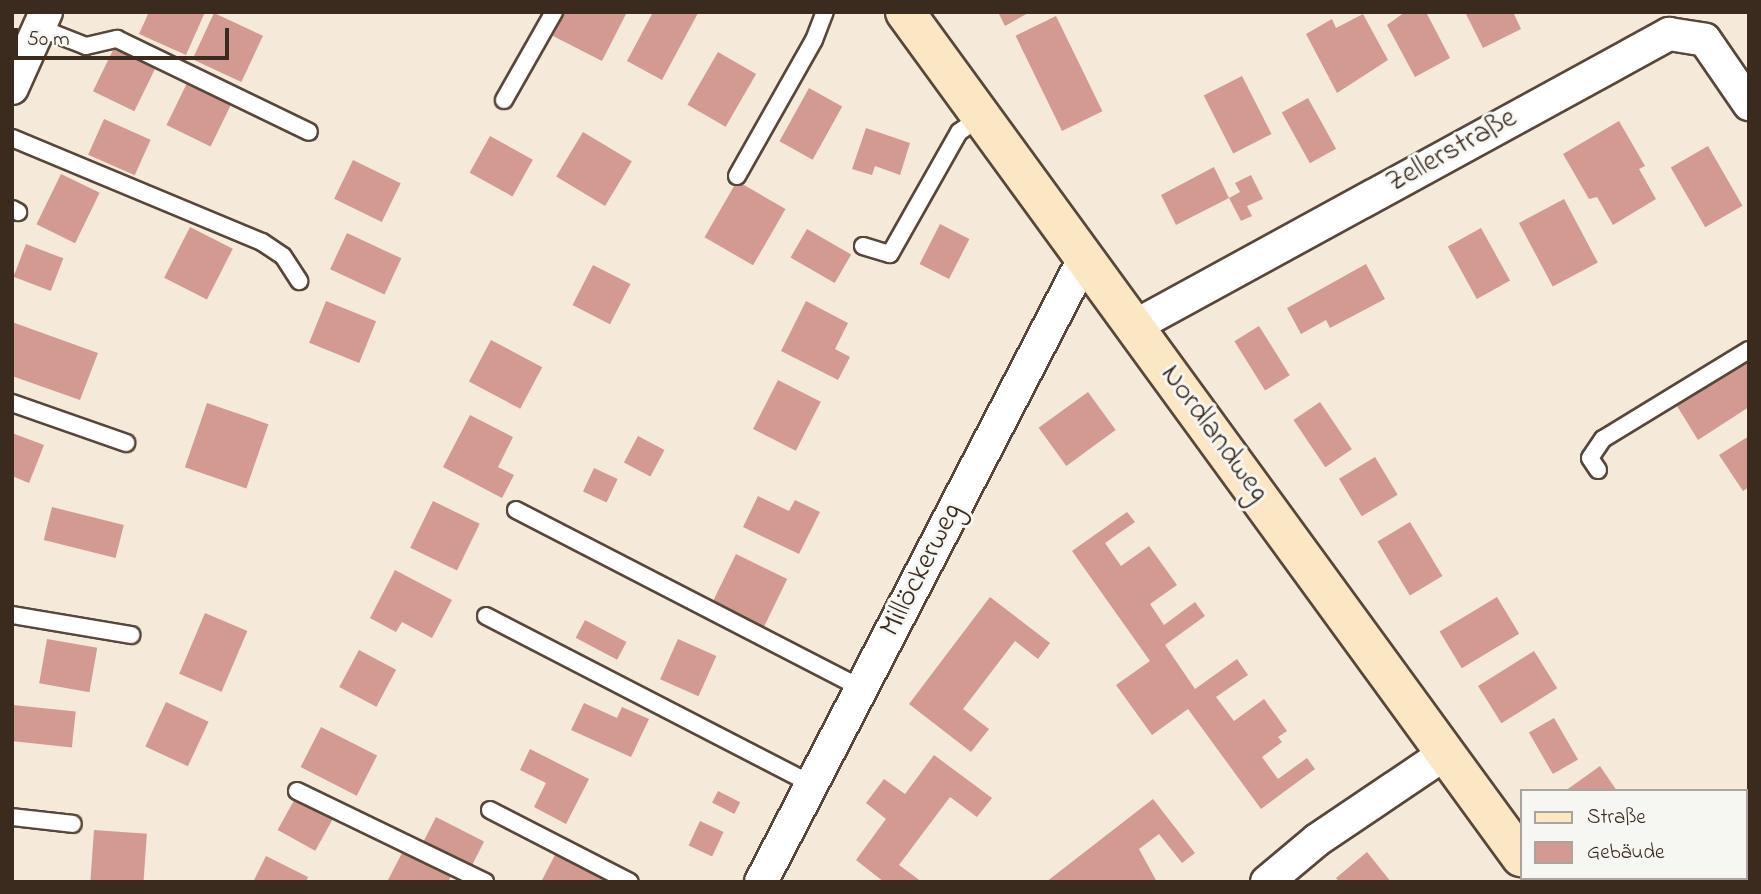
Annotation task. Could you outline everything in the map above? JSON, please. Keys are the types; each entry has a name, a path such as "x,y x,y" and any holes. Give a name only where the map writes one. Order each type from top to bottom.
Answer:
{"street":[{"name":"Nordlandweg","path":"905,12 1520,856"},
{"path":"12,88 40,18"},
{"name":"Zellerstraße","path":"1135,326 1670,34 1705,40 1749,104"},
{"name":"Millöckerweg","path":"761,882 1084,259"},
{"path":"1267,882 1317,840 1446,753"}],"lane":[{"path":"504,100 554,12"},
{"path":"737,176 814,40 825,12"},
{"path":"40,18 86,46 117,39 309,132"},
{"path":"863,246 890,254 959,132 981,117"},
{"path":"12,138 262,242 283,256 299,281"},
{"path":"1598,470 1590,458 1603,439 1749,350"},
{"path":"12,403 126,443"},
{"path":"516,510 861,688"},
{"path":"12,615 131,635"},
{"path":"486,616 812,784"},
{"path":"297,791 485,882"},
{"path":"491,810 630,882"},
{"path":"12,817 74,824"}],"building":[{"path":"149,12 205,12 186,55 139,34"},
{"path":"565,12 627,12 602,61 553,36"},
{"path":"653,12 698,13 662,80 627,61"},
{"path":"998,12 1030,12 1005,26"},
{"path":"1405,12 1426,12 1450,58 1415,77 1387,25"},
{"path":"1465,12 1513,12 1521,29 1483,48"},
{"path":"214,13 263,36 241,82 192,59"},
{"path":"1363,14 1388,60 1337,93 1306,34 1332,19 1336,28"},
{"path":"1056,16 1102,111 1062,131 1016,36"},
{"path":"114,48 155,68 134,111 93,91"},
{"path":"718,52 756,74 726,127 688,105"},
{"path":"1242,76 1272,134 1233,153 1204,96"},
{"path":"188,81 232,102 211,147 167,125"},
{"path":"809,88 842,106 813,160 779,141"},
{"path":"1308,98 1336,149 1310,163 1282,113"},
{"path":"104,119 151,140 135,175 88,155"},
{"path":"1619,121 1645,166 1639,169 1656,199 1613,225 1597,197 1589,199 1563,154"},
{"path":"866,128 910,143 900,175 875,166 872,175 852,169"},
{"path":"583,132 632,161 605,206 556,177"},
{"path":"490,136 533,160 512,196 470,173"},
{"path":"1708,146 1742,206 1705,227 1671,168"},
{"path":"353,160 401,183 382,222 334,199"},
{"path":"1214,167 1229,198 1176,225 1161,195"},
{"path":"61,174 100,193 75,243 36,224"},
{"path":"1251,175 1263,199 1247,206 1252,216 1241,221 1229,198 1240,192 1235,183"},
{"path":"737,181 785,209 753,265 704,237"},
{"path":"1564,199 1598,263 1553,287 1519,223"},
{"path":"940,224 969,239 949,279 920,264"},
{"path":"190,227 233,249 207,300 164,278"},
{"path":"1481,228 1510,280 1477,299 1448,246"},
{"path":"807,229 851,254 835,283 790,258"},
{"path":"347,233 401,258 384,295 330,269"},
{"path":"26,244 63,258 51,291 13,277"},
{"path":"1366,264 1385,299 1330,328 1326,320 1301,334 1287,308"},
{"path":"593,265 630,284 610,324 573,305"},
{"path":"326,301 376,321 359,363 309,343"},
{"path":"806,301 848,323 835,349 850,357 838,380 781,351"},
{"path":"12,322 98,353 80,400 12,376"},
{"path":"1259,326 1290,375 1265,391 1234,341"},
{"path":"491,340 542,367 520,409 469,381"},
{"path":"1749,360 1749,407 1698,440 1677,406"},
{"path":"778,380 821,402 796,451 753,429"},
{"path":"1088,392 1116,430 1066,466 1039,428"},
{"path":"1320,402 1352,449 1325,467 1293,420"},
{"path":"207,403 268,424 246,488 185,467"},
{"path":"470,415 513,437 498,467 514,475 502,498 443,467"},
{"path":"12,433 44,445 29,483 12,476"},
{"path":"638,436 664,450 650,477 624,462"},
{"path":"1749,436 1749,487 1743,491 1719,455"},
{"path":"1375,457 1398,495 1362,516 1339,479"},
{"path":"594,468 618,479 607,503 583,492"},
{"path":"758,496 789,511 795,500 820,512 799,554 743,527"},
{"path":"433,501 480,524 457,571 410,548"},
{"path":"52,507 124,525 116,558 44,540"},
{"path":"1127,512 1135,522 1105,543 1121,566 1149,546 1177,585 1150,604 1164,625 1195,602 1205,616 1165,645 1195,689 1237,659 1248,675 1216,697 1234,721 1264,699 1287,731 1278,737 1282,742 1262,757 1278,779 1307,758 1315,769 1261,809 1188,709 1152,735 1116,685 1150,661 1072,551"},
{"path":"1410,522 1442,576 1410,596 1377,542"},
{"path":"736,554 787,579 762,630 711,605"},
{"path":"395,570 452,600 432,638 402,622 396,632 370,618"},
{"path":"990,597 1050,643 1038,659 1015,641 963,709 989,729 971,752 909,704"},
{"path":"1497,597 1519,634 1462,668 1440,632"},
{"path":"205,613 247,631 222,692 179,674"},
{"path":"585,620 626,642 617,660 576,638"},
{"path":"47,639 97,648 89,692 39,683"},
{"path":"678,639 716,656 698,696 660,679"},
{"path":"359,650 396,670 376,707 339,687"},
{"path":"1534,651 1557,688 1501,723 1478,686"},
{"path":"166,702 209,722 188,766 145,746"},
{"path":"584,703 617,718 622,707 649,719 631,757 571,730"},
{"path":"13,705 76,712 72,747 12,741"},
{"path":"1554,718 1578,760 1553,774 1529,732"},
{"path":"321,727 377,756 357,796 301,767"},
{"path":"530,749 589,779 566,824 534,807 546,783 520,770"},
{"path":"934,755 992,798 977,817 950,797 899,865 922,882 884,882 856,860 886,819 866,803 884,779 905,794"},
{"path":"1600,766 1616,789 1568,789"},
{"path":"718,791 740,802 734,814 712,803"},
{"path":"297,795 335,816 315,851 278,830"},
{"path":"1153,799 1195,853 1182,863 1159,834 1139,849 1157,882 1046,882"},
{"path":"436,817 484,842 472,866 424,841"},
{"path":"700,821 724,832 712,856 689,845"},
{"path":"94,830 147,834 143,882 90,882"},
{"path":"404,849 452,874 448,882 387,882"},
{"path":"557,851 617,882 541,882"},
{"path":"1367,852 1391,882 1339,882 1336,878"},
{"path":"266,856 308,877 306,882 253,882"}]}
